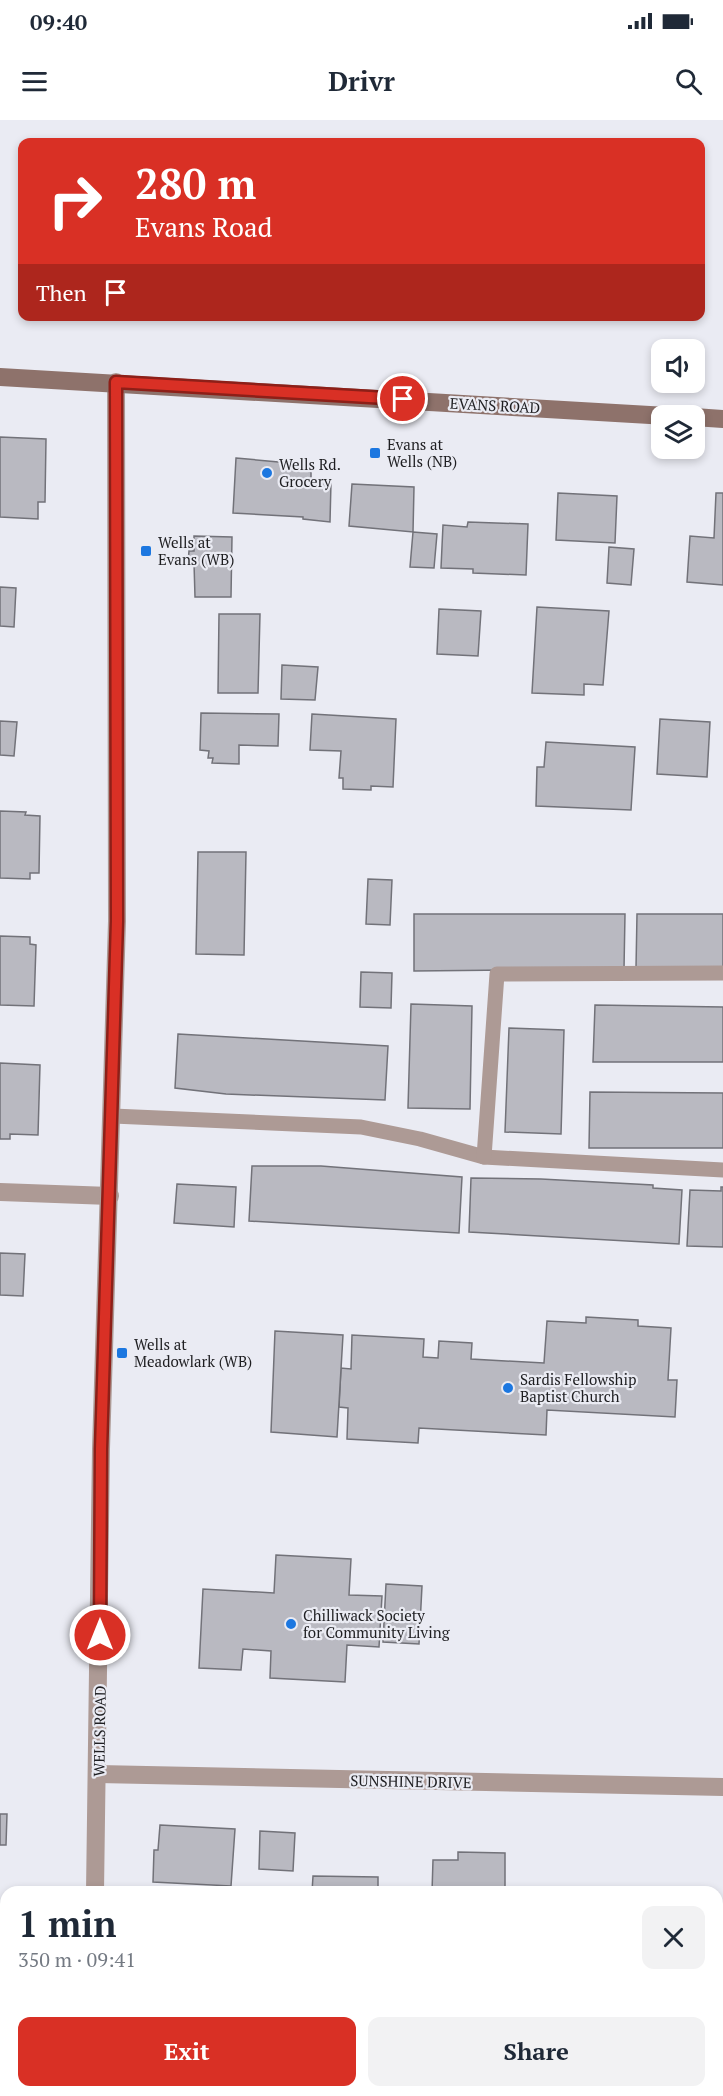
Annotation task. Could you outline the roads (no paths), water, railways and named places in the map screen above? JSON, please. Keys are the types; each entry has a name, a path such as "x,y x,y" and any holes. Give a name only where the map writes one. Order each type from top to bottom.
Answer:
{"street":[{"name":"EVANS ROAD","path":"0,377 651,415"},
{"name":"WELLS ROAD","path":"95,1886 99,1774 101,1449 113,1116 117,921 116,382"},
{"path":"705,418 723,419"},
{"path":"0,1192 110,1196"},
{"name":"SUNSHINE DRIVE","path":"99,1774 723,1787"}],"lane":[{"path":"484,1157 497,974 723,973"},
{"path":"113,1116 361,1127 420,1139 484,1157 723,1170"}],"place":[{"name":"Evans at Wells (NB)","path":"375,453"},
{"name":"Wells Rd. Grocery","path":"267,473"},
{"name":"Wells at Evans (WB)","path":"146,551"},
{"name":"Wells at Meadowlark (WB)","path":"122,1353"},
{"name":"Sardis Fellowship Baptist Church","path":"508,1388"},
{"name":"Chilliwack Society for Community Living","path":"291,1624"}]}
